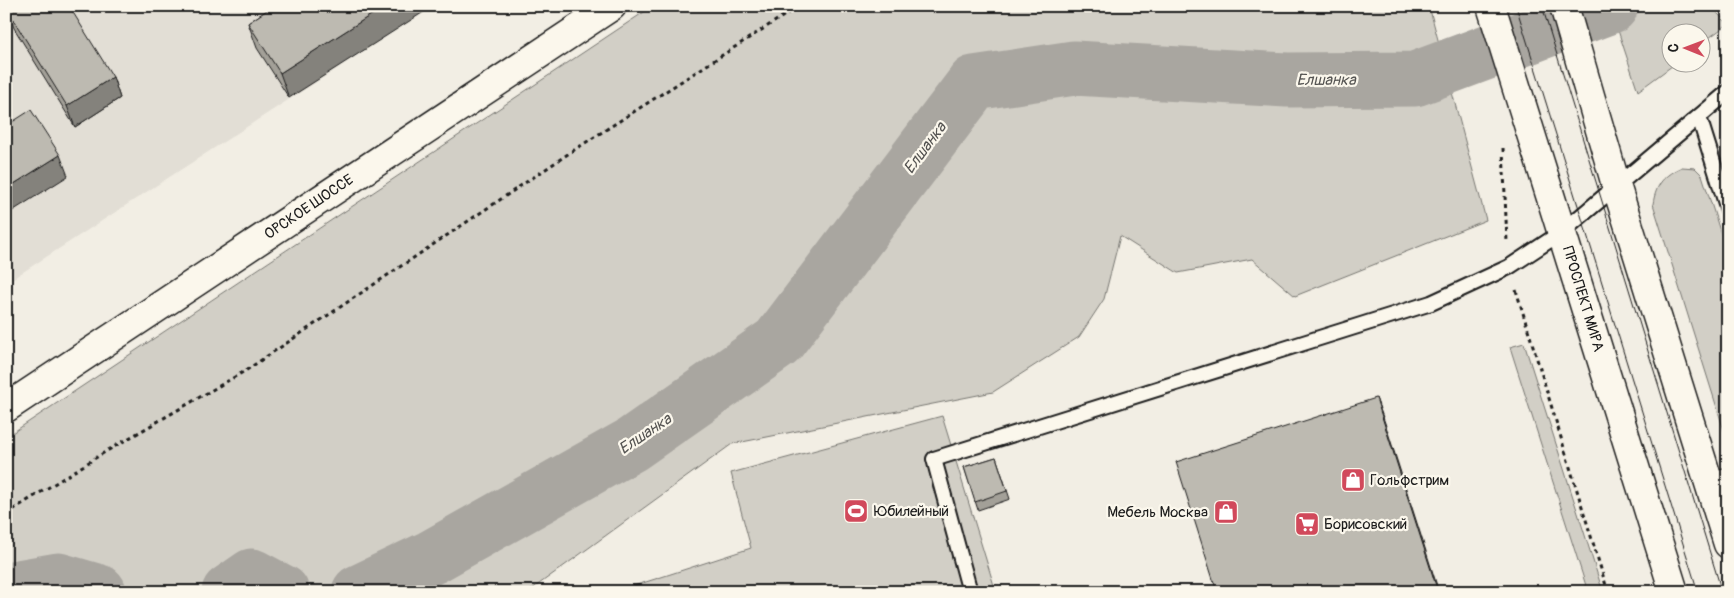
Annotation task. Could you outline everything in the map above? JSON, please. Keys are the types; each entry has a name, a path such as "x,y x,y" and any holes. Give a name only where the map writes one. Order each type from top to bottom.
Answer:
{"main road":[{"name":"ОРСКОЕ ШОССЕ","path":"6,408 612,6"},
{"name":"ПРОСПЕКТ МИРА","path":"1491,6 1674,592"},
{"path":"1564,6 1616,185 1718,479 1728,544"}],"lane":[{"path":"970,592 934,459 1431,304 1509,267 1562,232 1728,92"},
{"path":"1699,116 1728,210"}],"path":[{"path":"6,514 105,452 245,371 571,152 799,6"},
{"path":"1502,142 1509,267 1608,592"}],"shaded area":[{"path":"6,6 433,6 6,283"},
{"path":"653,6 1429,6 1486,220 1295,296 1252,259 1178,273 1120,236 1104,299 1079,337 993,392 732,444 528,592 6,592 6,437"},
{"path":"1610,6 1710,6 1728,24 1712,36 1712,22 1662,22 1662,72 1664,72 1638,91"},
{"path":"1682,167 1695,168 1702,175 1728,256 1728,443 1653,204 1656,191 1662,181 1670,173"},
{"path":"1524,343 1603,592 1588,592 1510,347"},
{"name":"Юбилейный","path":"942,416 996,592 615,592 751,548 731,473"}],"building":[{"path":"7,6 69,6 113,77 67,106 6,8"},
{"path":"273,6 385,6 280,73 248,23"},
{"path":"31,110 60,155 6,189 6,126"},
{"name":"Борисовский","path":"1376,398 1438,592 1217,592 1176,462"},
{"path":"996,457 1007,491 975,502 964,467"}],"waterway":[{"name":"Елшанка","path":"359,592 432,557 631,445 778,342 974,83 1074,68 1287,80 1415,79 1611,6"},
{"name":"Елшанка","path":"229,592 252,576 282,592"},
{"name":"Елшанка","path":"6,589 58,580 99,592"}],"tram line":[{"path":"1516,6 1698,592"},
{"path":"1542,6 1722,592"}],"place":[{"name":"Гольфстрим","path":"1353,480"},
{"name":"Юбилейный","path":"856,511"},
{"name":"Мебель Москва","path":"1226,512"},
{"name":"Борисовский","path":"1307,524"}]}
